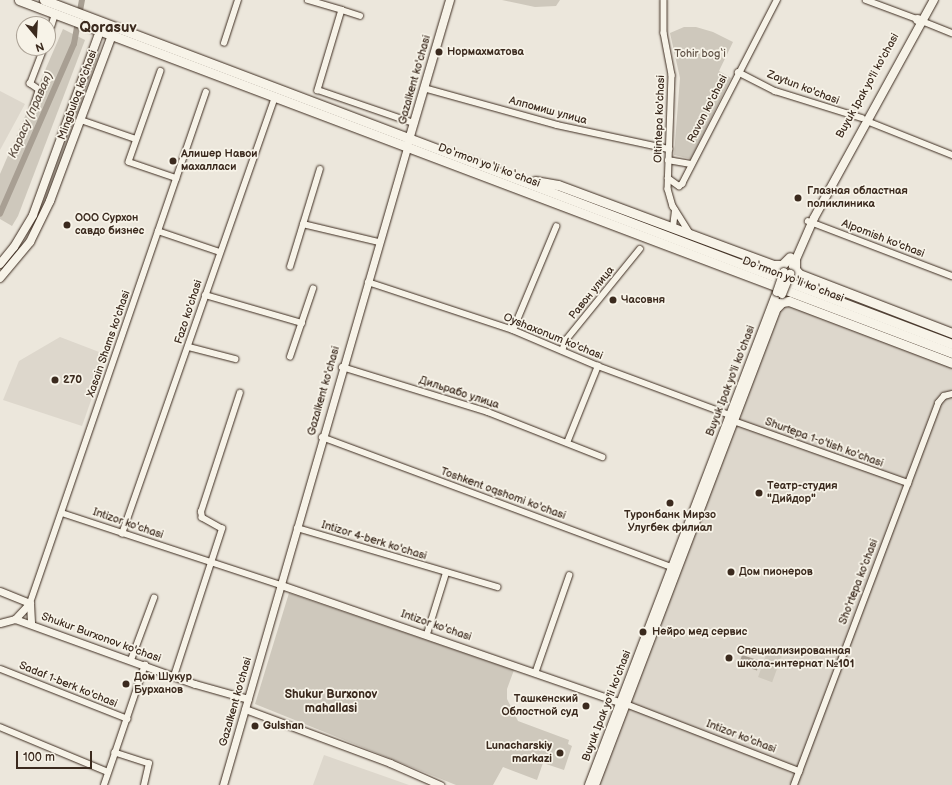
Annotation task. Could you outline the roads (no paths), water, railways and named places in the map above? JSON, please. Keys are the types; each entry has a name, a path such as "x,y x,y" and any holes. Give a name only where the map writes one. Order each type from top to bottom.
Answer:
{"main road":[{"name":"Do‘rmon yo‘li ko‘chasi","path":"19,0 55,14 72,15"},
{"name":"Do‘rmon yo‘li ko‘chasi","path":"44,0 72,15 85,20 110,24 408,144 952,353"},
{"name":"Buyuk Ipak yo'li ko'chasi","path":"589,785 623,703 793,258 810,222 919,20 928,0"},
{"name":"Buyuk Ipak yo'li ko'chasi","path":"919,20 934,0"},
{"name":"Gazalkent ko'chasi","path":"408,144 449,1"},
{"name":"Do‘rmon yo‘li ko‘chasi","path":"85,20 100,31 274,97 408,144 517,179 952,344"},
{"path":"100,31 110,24 112,35"},
{"name":"Mingbuloq ko'chasi","path":"0,264 21,237 39,201 100,31"},
{"name":"Mingbuloq ko'chasi","path":"0,278 30,242 50,201 112,35"},
{"path":"70,116 81,120"},
{"path":"517,179 558,185 673,226 774,265 782,265 793,258 795,269 799,274 952,333"},
{"path":"21,237 30,242"},
{"name":"Buyuk Ipak yo'li ko'chasi","path":"732,418 777,308 779,293"},
{"path":"777,308 782,302 789,301 952,363"},
{"name":"Buyuk Ipak yo'li ko'chasi","path":"595,785 623,703"}],"street":[{"path":"224,43 238,0"},
{"path":"308,0 360,16"},
{"name":"Oltintepa ko'chasi","path":"664,0 664,33 672,75 668,149 669,194 674,209 690,233"},
{"name":"Ravon ko'chasi","path":"668,178 681,185 738,72 777,0"},
{"path":"866,0 952,33"},
{"path":"342,10 317,88 414,123"},
{"path":"32,108 39,90 30,87 30,84 41,56"},
{"path":"161,71 129,162 176,178"},
{"name":"Zaytun ko'chasi","path":"738,72 775,90 865,120 952,155"},
{"name":"Алпомиш улица","path":"424,88 557,125 668,149"},
{"name":"Xasain Shams ko'chasi","path":"30,603 206,92"},
{"name":"Fazo ko'chasi","path":"122,534 189,347 205,295 274,97"},
{"path":"81,120 136,139"},
{"name":"Gazalkent ko'chasi","path":"223,785 342,367 408,144"},
{"path":"668,160 691,164"},
{"path":"290,267 320,169"},
{"path":"673,226 676,216 674,209"},
{"name":"Alpomish ko'chasi","path":"810,222 952,276"},
{"path":"303,224 379,242"},
{"path":"513,330 556,227"},
{"path":"158,231 220,252"},
{"name":"Равон улица","path":"562,351 566,340 640,249"},
{"name":"Oyshaxonum ko'chasi","path":"368,282 513,330 598,366 732,418"},
{"path":"290,357 313,289"},
{"path":"205,295 302,323"},
{"path":"189,347 235,360"},
{"path":"567,443 598,366"},
{"name":"Дильрабо улица","path":"342,367 488,412 602,457"},
{"path":"174,676 222,529 202,518 201,512 240,393"},
{"name":"Sho'rtepa ko'chasi","path":"794,785 938,403 944,396 952,394"},
{"name":"Shurtepa 1-o'tish ko'chasi","path":"732,418 908,483"},
{"name":"Toshkent oqshomi ko'chasi","path":"322,438 675,568"},
{"name":"Intizor ko'chasi","path":"62,513 210,563 281,585 536,672 623,703 799,771"},
{"name":"Intizor 4-berk ko'chasi","path":"297,528 446,573 498,587"},
{"path":"427,634 446,573"},
{"path":"536,672 569,576"},
{"name":"Shukur Burxonov ko'chasi","path":"0,591 30,603"},
{"path":"131,660 154,598"},
{"path":"0,623 15,619 30,603"},
{"path":"30,603 31,624"},
{"name":"Shukur Burxonov ko'chasi","path":"15,619 174,676 248,700"},
{"path":"104,785 128,719 145,665"},
{"name":"Sadaf 1-berk ko'chasi","path":"1,669 128,719"},
{"path":"245,709 390,763 440,785"},
{"path":"0,727 108,772"},
{"path":"115,754 149,764 144,785"}],"waterway":[{"name":"Карасу (правая)","path":"0,214 74,44 82,0"}],"place":[{"name":"Нормахматова","path":"439,52"},
{"name":"Алишер Навои махалласи","path":"173,161"},
{"name":"Глазная областная поликлиника","path":"798,198"},
{"name":"ООО Сурхон савдо бизнес","path":"67,225"},
{"name":"Часовня","path":"613,300"},
{"name":"270","path":"55,380"},
{"name":"Театр-студия \"Дийдор\"","path":"759,493"},
{"name":"Туронбанк Мирзо Улугбек филиал","path":"670,503"},
{"name":"Дом пионеров","path":"731,572"},
{"name":"Нейро мед сервис","path":"643,632"},
{"name":"Специализированная школа-интернат №101","path":"729,658"},
{"name":"Дом Шукур Бурханов","path":"126,684"},
{"name":"Ташкенский Облостной суд","path":"586,706"},
{"name":"Gulshan","path":"255,726"},
{"name":"Lunacharskiy markazi","path":"560,753"}],"district":[{"name":"Qorasuv","path":"108,28"},
{"name":"Shukur Burxonov mahallasi","path":"331,702"}],"park label":[{"name":"Tohir bog‘i","path":"700,54"}]}
